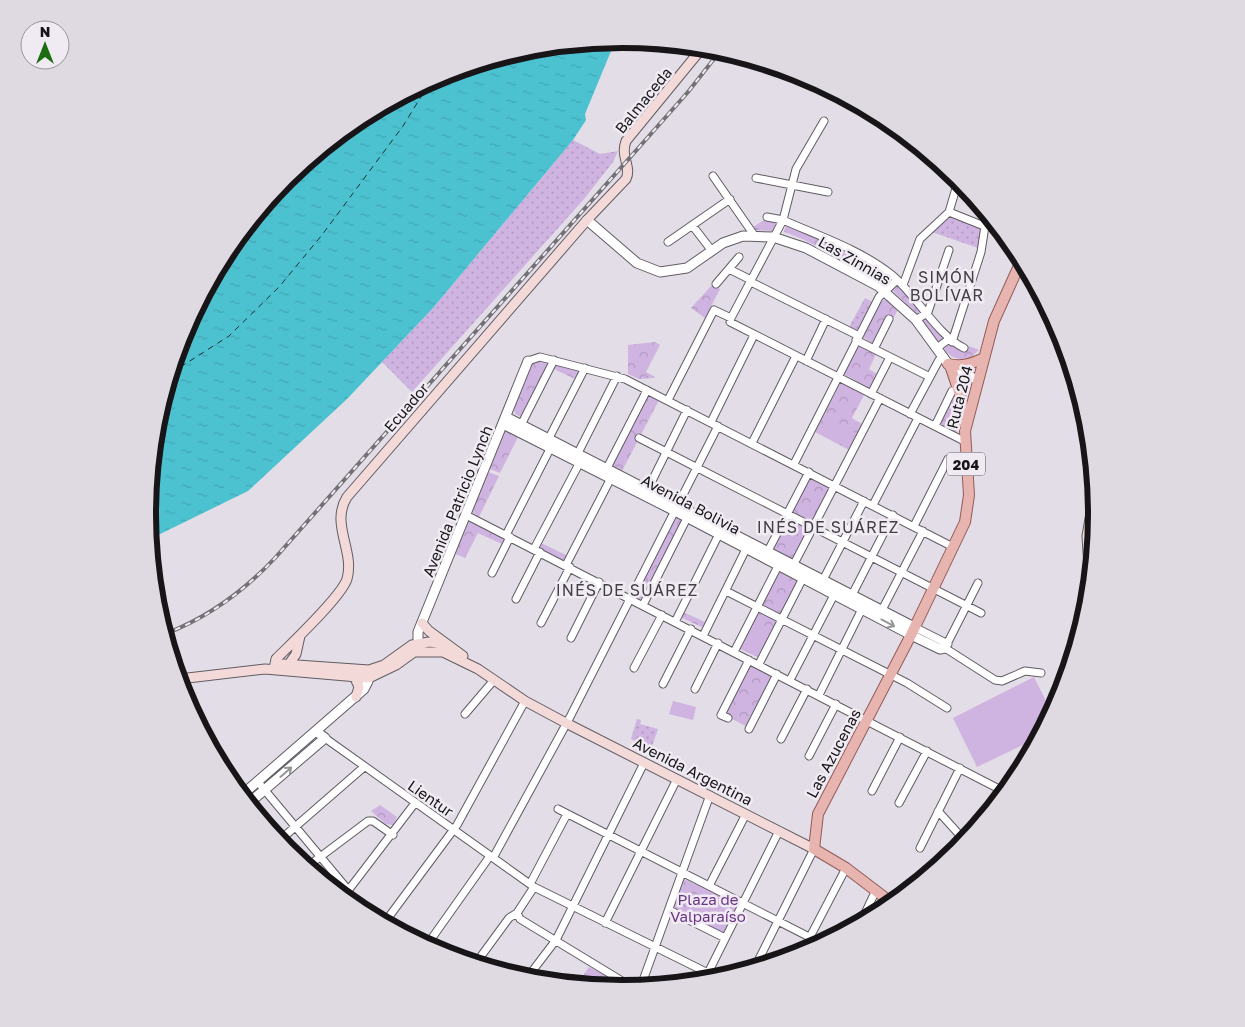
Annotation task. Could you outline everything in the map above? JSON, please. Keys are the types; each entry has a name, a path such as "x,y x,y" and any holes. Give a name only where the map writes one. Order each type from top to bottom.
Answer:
{"main road":[{"name":"Balmaceda","path":"587,220 628,177 628,169 623,154 626,141 698,53"},
{"name":"Ecuador","path":"274,666 338,593 347,579 348,562 340,518 341,509 347,497 587,220"},
{"name":"Ruta 204","path":"934,589 965,522 968,503 964,436 994,321 1018,268"},
{"path":"947,363 962,366 972,364 984,358"},
{"path":"947,363 961,398 964,436"},
{"path":"1088,530 1088,547"},
{"name":"Las Azucenas","path":"814,849 818,814 934,589"},
{"name":"Avenida Argentina","path":"422,623 478,669 525,700 566,723 814,849 846,868 886,898"},
{"name":"Ecuador","path":"287,667 296,654 299,639 303,632"},
{"path":"185,674 236,665 287,667 354,676 382,673 417,647 434,642 447,644"},
{"name":"Avenida Argentina","path":"417,647 443,652 478,669"},
{"path":"296,654 299,661 306,666"},
{"path":"186,677 274,666"},
{"path":"287,667 306,666 369,674"},
{"path":"354,676 359,687 356,697"}],"street":[{"path":"824,121 796,169 783,220 772,237 730,322 918,418 964,436"},
{"path":"714,176 754,235"},
{"path":"756,178 828,192"},
{"path":"794,464 858,338 884,292 900,282 920,239 949,212 956,188"},
{"path":"668,242 730,199"},
{"path":"949,212 984,226"},
{"path":"767,217 783,220 877,265 900,282 928,312 950,340 964,348"},
{"name":"Las Zinnias","path":"587,220 637,262 651,270 672,271 688,268 732,239 754,235 772,237 821,255 884,292 916,320 947,363"},
{"path":"937,348 950,340 981,252 985,221"},
{"path":"692,225 712,251"},
{"path":"916,320 928,312 949,250"},
{"path":"716,284 739,257"},
{"path":"728,269 826,320 874,349 930,377"},
{"path":"668,400 714,310 731,318"},
{"path":"874,349 889,319"},
{"path":"806,361 826,320"},
{"path":"711,422 754,334"},
{"path":"752,443 796,356"},
{"path":"528,361 540,357 617,376 810,472 954,547"},
{"path":"871,394 890,357"},
{"path":"522,425 554,360"},
{"path":"910,414 938,360 978,380"},
{"name":"Avenida Patricio Lynch","path":"417,647 418,632 528,361"},
{"path":"492,573 585,368"},
{"path":"516,600 617,376"},
{"path":"607,468 647,390"},
{"path":"935,426 952,391"},
{"path":"794,564 880,398"},
{"path":"648,489 687,410"},
{"path":"873,505 918,418"},
{"name":"Avenida Bolivia","path":"504,420 522,425 550,443"},
{"name":"Avenida Bolivia","path":"504,420 579,458 611,478 768,551 882,610 940,649 946,646"},
{"path":"432,938 492,857 566,723 718,426"},
{"path":"639,438 981,613"},
{"name":"Avenida Bolivia","path":"579,458 607,468 648,489 677,508 687,518 862,609 912,631"},
{"path":"914,526 948,460"},
{"path":"768,551 810,472"},
{"path":"541,623 611,478"},
{"path":"823,580 864,501"},
{"path":"466,515 867,719 998,788"},
{"path":"852,595 893,515"},
{"path":"644,606 687,518"},
{"path":"882,610 923,531"},
{"path":"675,622 719,534"},
{"path":"703,636 746,549"},
{"path":"734,652 778,566"},
{"path":"759,664 803,578"},
{"path":"571,638 598,582"},
{"path":"978,583 946,646 995,680 1002,681 1026,671 1042,673"},
{"path":"726,591 891,674 947,708"},
{"path":"790,680 834,594"},
{"path":"819,695 862,609"},
{"path":"634,668 662,615"},
{"path":"663,684 690,629"},
{"path":"695,689 718,644"},
{"path":"728,718 721,715 749,660"},
{"path":"248,790 356,697 366,687 369,674"},
{"path":"749,729 778,674"},
{"path":"465,714 494,680"},
{"path":"781,739 807,689"},
{"path":"388,916 453,830 525,700"},
{"path":"809,756 836,704"},
{"name":"Lientur","path":"317,732 532,885 572,907 706,972"},
{"path":"872,791 900,737"},
{"path":"254,799 325,738"},
{"path":"899,803 926,750"},
{"path":"532,971 556,940 644,763"},
{"path":"286,835 364,766"},
{"path":"920,848 960,768"},
{"path":"605,923 677,779"},
{"path":"258,782 321,856 340,884"},
{"path":"642,979 710,796"},
{"path":"350,891 393,835 415,803"},
{"path":"558,809 813,939"},
{"path":"938,811 960,835"},
{"path":"480,957 510,918 517,913 568,814"},
{"path":"709,886 746,814"},
{"path":"313,862 368,821 373,821 393,835"},
{"path":"709,972 779,831"},
{"path":"760,957 814,849"},
{"path":"810,937 846,868"},
{"path":"866,910 876,890"},
{"path":"669,910 725,938"},
{"path":"517,913 520,919 623,980"}],"green space":[{"path":"573,140 600,154 618,151 613,162 584,199 412,392 382,362 433,308"},
{"path":"949,216 981,228 978,248 932,232"},
{"path":"764,220 776,221 774,231 754,230 753,227"},
{"path":"789,224 848,252 850,255 846,261 784,232 786,225"},
{"path":"857,258 892,280 888,285 853,264"},
{"path":"896,284 923,311 917,314 891,289"},
{"path":"712,285 720,289 705,318 691,308"},
{"path":"865,298 873,302 856,332 848,329"},
{"path":"881,301 890,301 897,311 893,319 885,317 873,344 863,337"},
{"path":"928,316 945,338 939,342 921,320"},
{"path":"655,342 660,345 646,372 655,377 639,379 628,374 628,345"},
{"path":"949,344 964,350 969,346 979,350 970,357 961,359 952,356 944,349"},
{"path":"859,346 876,354 869,369 877,374 870,389 844,374"},
{"path":"544,360 582,370 577,380 550,367 523,418 515,414 514,408 532,363"},
{"path":"844,383 864,395 852,418 862,424 849,450 815,432 840,384"},
{"path":"648,394 659,400 622,471 611,465"},
{"path":"957,394 960,419 956,432 940,424"},
{"path":"831,421 855,433 847,447 823,435"},
{"path":"509,430 519,435 500,473 490,469 505,432"},
{"path":"488,472 499,476 479,517 471,511"},
{"path":"810,477 830,488 793,562 771,551"},
{"path":"675,517 684,520 643,601 635,596 636,593"},
{"path":"466,522 472,522 507,539 504,545 478,533 465,558 453,553"},
{"path":"539,542 568,556 565,561 536,547"},
{"path":"780,568 801,578 760,658 738,648"},
{"path":"683,612 707,623 704,628 680,617"},
{"path":"753,620 769,628 755,656 739,648"},
{"path":"750,664 773,677 748,727 724,715"},
{"path":"1034,677 1047,704 1028,742 977,767 953,718"},
{"path":"673,701 696,707 693,720 669,714"},
{"path":"637,719 641,720 640,724 658,729 651,749 631,739"},
{"path":"312,740 316,741 263,783 263,782"},
{"path":"380,805 397,817 393,825 386,824 371,811"},
{"name":"Plaza de Valparaíso","path":"682,878 739,905 725,932 719,933 672,907"},
{"path":"706,904 725,913 719,925 700,916"},
{"path":"589,967 613,980 592,979 581,978"}],"water":[{"path":"612,48 585,114 586,120 573,140 433,308 347,399 248,491 157,536 157,483 160,453 172,393 181,364 192,335 219,280 235,255 272,206 315,163 339,144 389,110 416,96 444,83 502,63 562,51"}],"ferry route":[{"path":"180,367 229,336 279,287 322,235 403,126 424,92"}],"railway":[{"path":"171,631 196,620 238,593 275,558 688,92 716,57"}],"district":[{"name":"SIMÓN BOLÍVAR","path":"947,286"},
{"name":"INÉS DE SUÁREZ","path":"828,527"},
{"name":"INÉS DE SUÁREZ","path":"627,590"}]}
